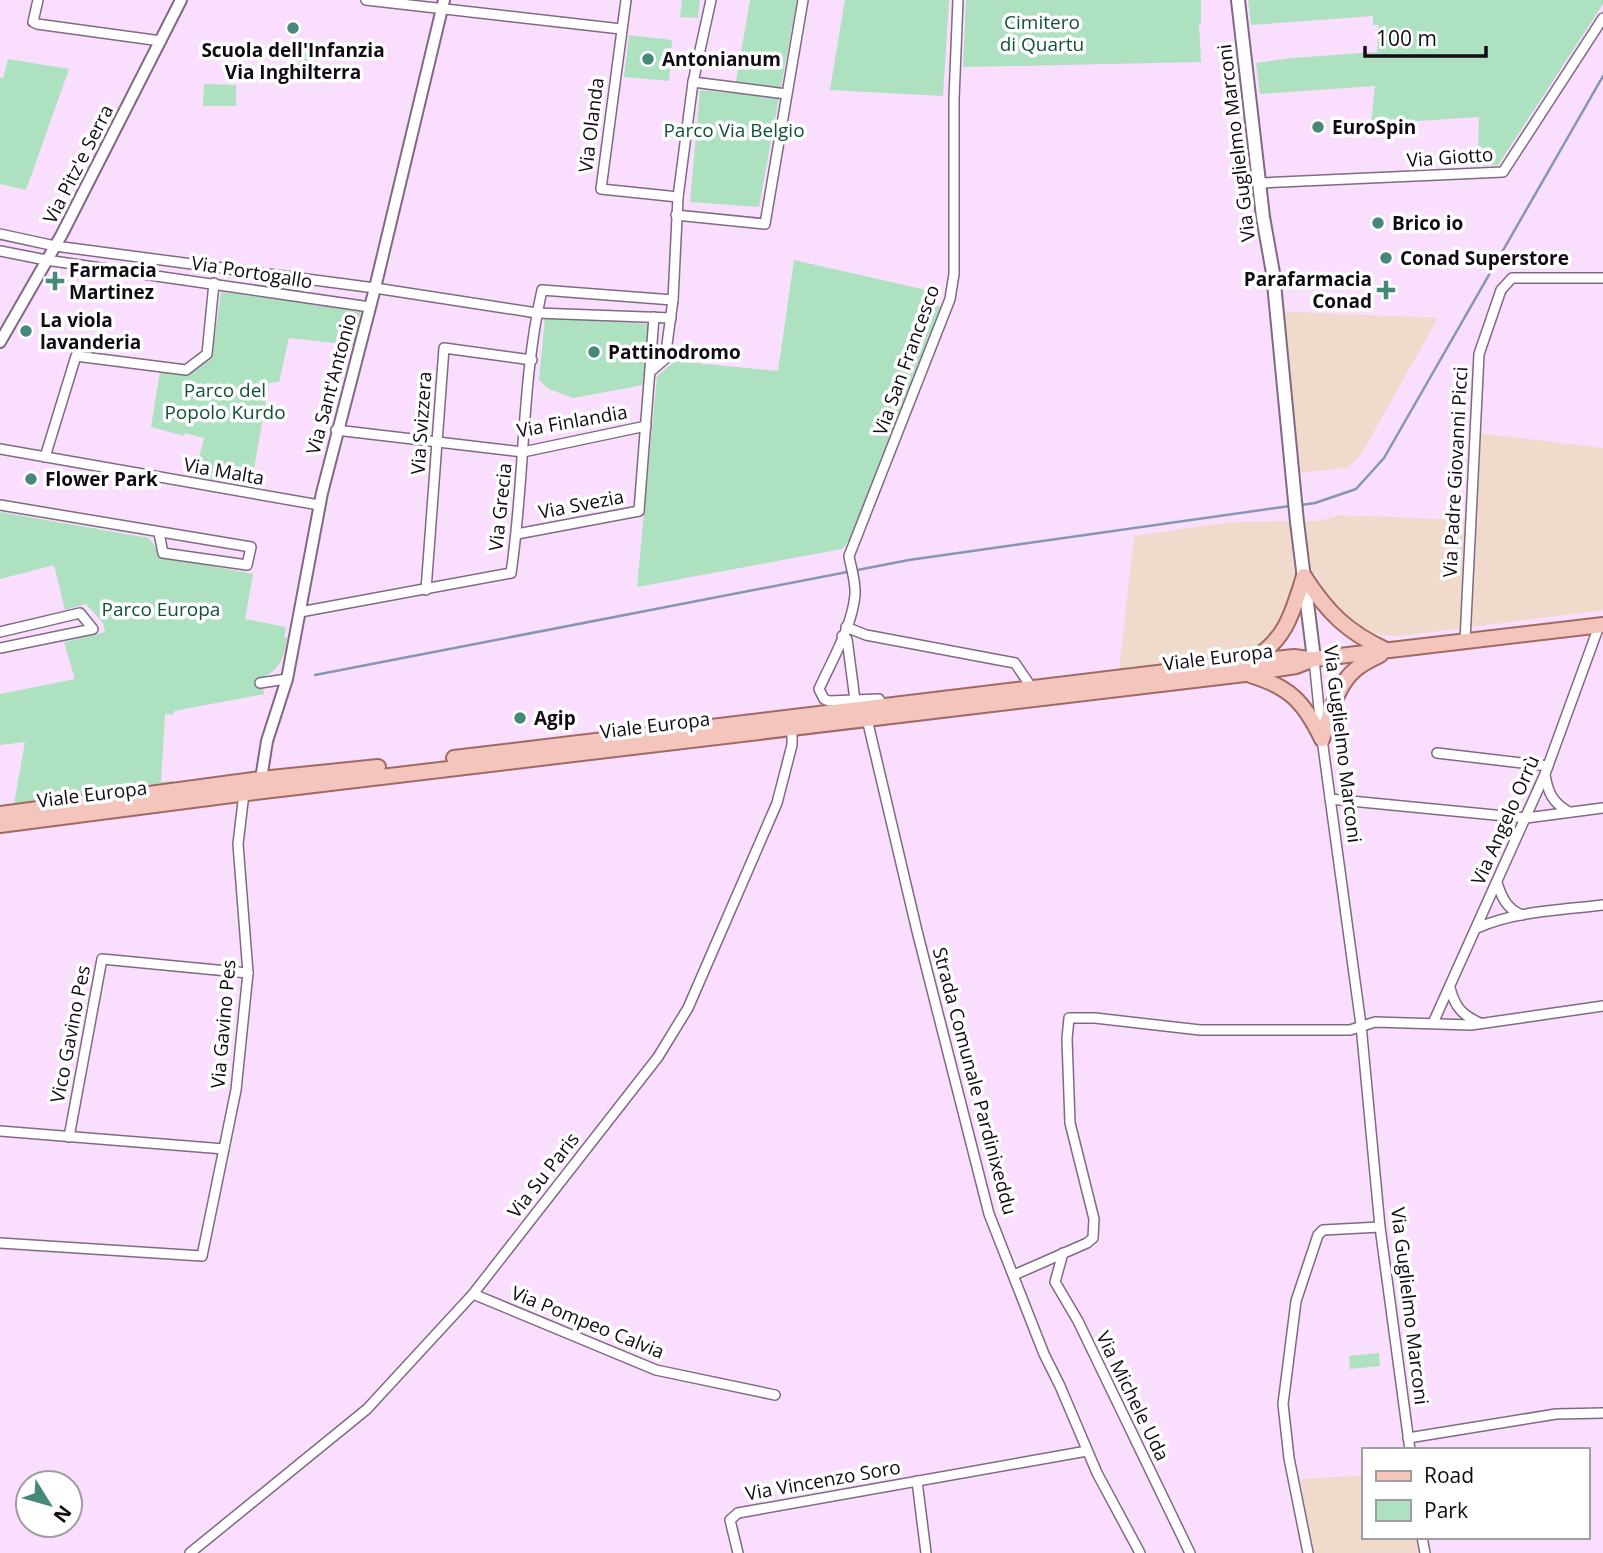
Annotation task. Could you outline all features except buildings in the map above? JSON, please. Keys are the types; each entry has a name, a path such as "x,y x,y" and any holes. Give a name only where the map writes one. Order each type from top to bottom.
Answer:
{"main road":[{"name":"Via Guglielmo Marconi","path":"1238,0 1263,217 1273,273 1297,523 1314,659"},
{"path":"1304,576 1325,608 1338,621 1371,643 1388,650"},
{"path":"1304,576 1289,622 1279,638 1247,668 1289,691 1310,714 1322,739"},
{"name":"Viale Europa","path":"0,825 244,793 867,719 1247,668 1294,657 1314,659 1601,626"},
{"path":"1322,739 1333,705 1348,677 1357,668 1388,650"},
{"name":"Viale Europa","path":"0,814 261,779 407,765 1032,688 1247,668"}],"street":[{"path":"38,0 32,17 37,24 161,41"},
{"name":"Via Pitz'e Serra","path":"0,342 55,246 181,0"},
{"path":"366,0 443,4 621,29"},
{"name":"Via Olanda","path":"626,0 601,189 678,197"},
{"name":"Via Svezia","path":"651,371 665,359 673,299 678,197 693,82 711,0"},
{"path":"676,215 765,224 803,0"},
{"name":"Via San Francesco","path":"882,706 879,699 829,701 824,699 818,689 844,631 856,593 849,556 950,299 954,274 954,99 958,0"},
{"name":"Via Sant'Antonio","path":"261,779 267,741 287,678 319,505 375,288 443,4"},
{"name":"Via Giotto","path":"1260,183 1503,172 1603,18"},
{"path":"693,82 786,94"},
{"name":"Via Portogallo","path":"0,234 55,246 375,288 537,313 671,318"},
{"name":"Via Portogallo","path":"0,250 46,260 370,307"},
{"name":"Via Padre Giovanni Picci","path":"1465,641 1479,354 1501,290 1512,278 1603,278"},
{"path":"45,457 76,356 186,370 207,354 214,283"},
{"path":"537,313 542,290 673,299"},
{"name":"Via Grecia","path":"299,612 511,573 537,313"},
{"name":"Via Svezia","path":"517,534 639,511 654,317"},
{"name":"Via Svizzera","path":"426,590 444,348 532,360"},
{"name":"Via Finlandia","path":"337,430 523,452 646,426"},
{"name":"Via Malta","path":"0,449 319,505"},
{"path":"0,505 251,547 247,565 163,553 159,533"},
{"path":"0,632 80,613 93,629 0,648"},
{"name":"Via Angelo Orrù","path":"1433,1023 1547,770 1601,626"},
{"path":"844,631 1015,663 1032,688"},
{"path":"844,631 855,699"},
{"name":"Via Guglielmo Marconi","path":"1314,659 1322,739 1361,1025 1380,1227 1410,1448"},
{"path":"260,683 287,678"},
{"name":"Strada Comunale Pardinixeddu","path":"867,719 917,931 989,1214 1031,1324 1087,1451 1140,1553"},
{"name":"Via Su Paris","path":"190,1553 367,1409 473,1294 658,1057 688,1008 777,803 792,745 792,728"},
{"path":"1437,752 1547,770 1549,794 1561,808 1569,812"},
{"name":"Via Gavino Pes","path":"0,1243 202,1256 236,1090 248,973 238,844 244,793"},
{"path":"1330,799 1526,818 1603,808"},
{"path":"1497,883 1504,901 1522,915"},
{"path":"1476,928 1522,915 1603,905"},
{"name":"Vico Gavino Pes","path":"69,1137 102,959 248,973"},
{"path":"1450,988 1457,1008 1481,1024"},
{"path":"1014,1275 1093,1238 1094,1219 1070,1123 1067,1039 1069,1018 1095,1018 1200,1030 1350,1030 1375,1022 1481,1024 1603,1006"},
{"path":"0,1132 224,1149"},
{"path":"1308,1553 1289,1458 1283,1404 1296,1301 1318,1235 1323,1230 1380,1227"},
{"name":"Via Michele Uda","path":"1063,1253 1055,1282 1078,1321 1190,1553"},
{"name":"Via Pompeo Calvia","path":"473,1294 656,1370 775,1395"},
{"path":"1408,1438 1556,1414 1603,1413"},
{"name":"Via Vincenzo Soro","path":"738,1553 730,1520 738,1513 1087,1451"},
{"name":"Via Vincenzo Soro","path":"917,1481 926,1553"}],"shaded area":[{"path":"1269,311 1438,318 1360,456 1347,468 1285,474"},
{"path":"1478,433 1603,448 1603,610 1401,636 1380,635 1361,628 1335,608 1322,588 1317,574 1293,577 1288,609 1277,631 1250,652 1119,670 1134,536 1232,522 1318,521 1339,515 1459,520 1477,516"},
{"path":"1362,1476 1362,1539 1416,1539 1417,1553 1309,1553 1301,1479"}],"green space":[{"path":"682,0 700,0 698,18 680,17"},
{"name":"Parco Via Belgio","path":"750,0 797,0 759,207 690,202 700,90 734,93"},
{"path":"845,0 949,0 943,96 830,90"},
{"name":"Cimitero di Quartu","path":"966,0 1201,0 1201,62 963,67"},
{"path":"1248,0 1603,0 1603,4 1498,165 1474,166 1478,158 1479,117 1371,124 1375,86 1260,94 1256,63 1377,52 1379,25 1373,25 1373,16 1251,25"},
{"name":"Antonianum","path":"629,35 672,40 669,81 624,77"},
{"path":"309,39 320,43 308,71 297,67"},
{"path":"8,59 69,69 26,190 0,184 0,78 3,78"},
{"path":"204,84 236,85 236,106 203,106"},
{"path":"794,260 926,290 923,301 942,307 853,536 842,549 637,587 657,376 675,361 778,371"},
{"name":"Parco del Popolo Kurdo","path":"221,292 361,310 353,345 289,338 279,382 269,383 251,486 194,477 204,438 185,433 184,436 151,427 160,372 187,376 212,357"},
{"name":"Pattinodromo","path":"545,318 650,324 643,385 573,398 549,389 539,380"},
{"name":"Parco Europa","path":"0,512 149,538 162,557 253,574 245,619 286,627 283,656 276,668 258,682 263,687 264,694 174,711 173,715 165,714 161,782 174,781 178,787 13,810 25,742 0,745 0,694 75,679 64,642 105,632 103,623 86,604 65,610 54,565 0,579"},
{"path":"1379,1353 1380,1366 1350,1369 1349,1356"}],"waterway":[{"path":"1301,505 1356,489 1384,458 1603,76"},
{"path":"315,675 909,560 1290,506"}],"place":[{"name":"Scuola dell'Infanzia Via Inghilterra","path":"293,28"},
{"name":"Antonianum","path":"648,59"},
{"name":"EuroSpin","path":"1318,127"},
{"name":"Brico io","path":"1378,223"},
{"name":"Conad Superstore","path":"1386,258"},
{"name":"Farmacia Martinez","path":"55,281"},
{"name":"Parafarmacia Conad","path":"1386,290"},
{"name":"La viola lavanderia","path":"26,331"},
{"name":"Pattinodromo","path":"594,352"},
{"name":"Flower Park","path":"31,479"},
{"name":"Agip","path":"520,718"}]}
